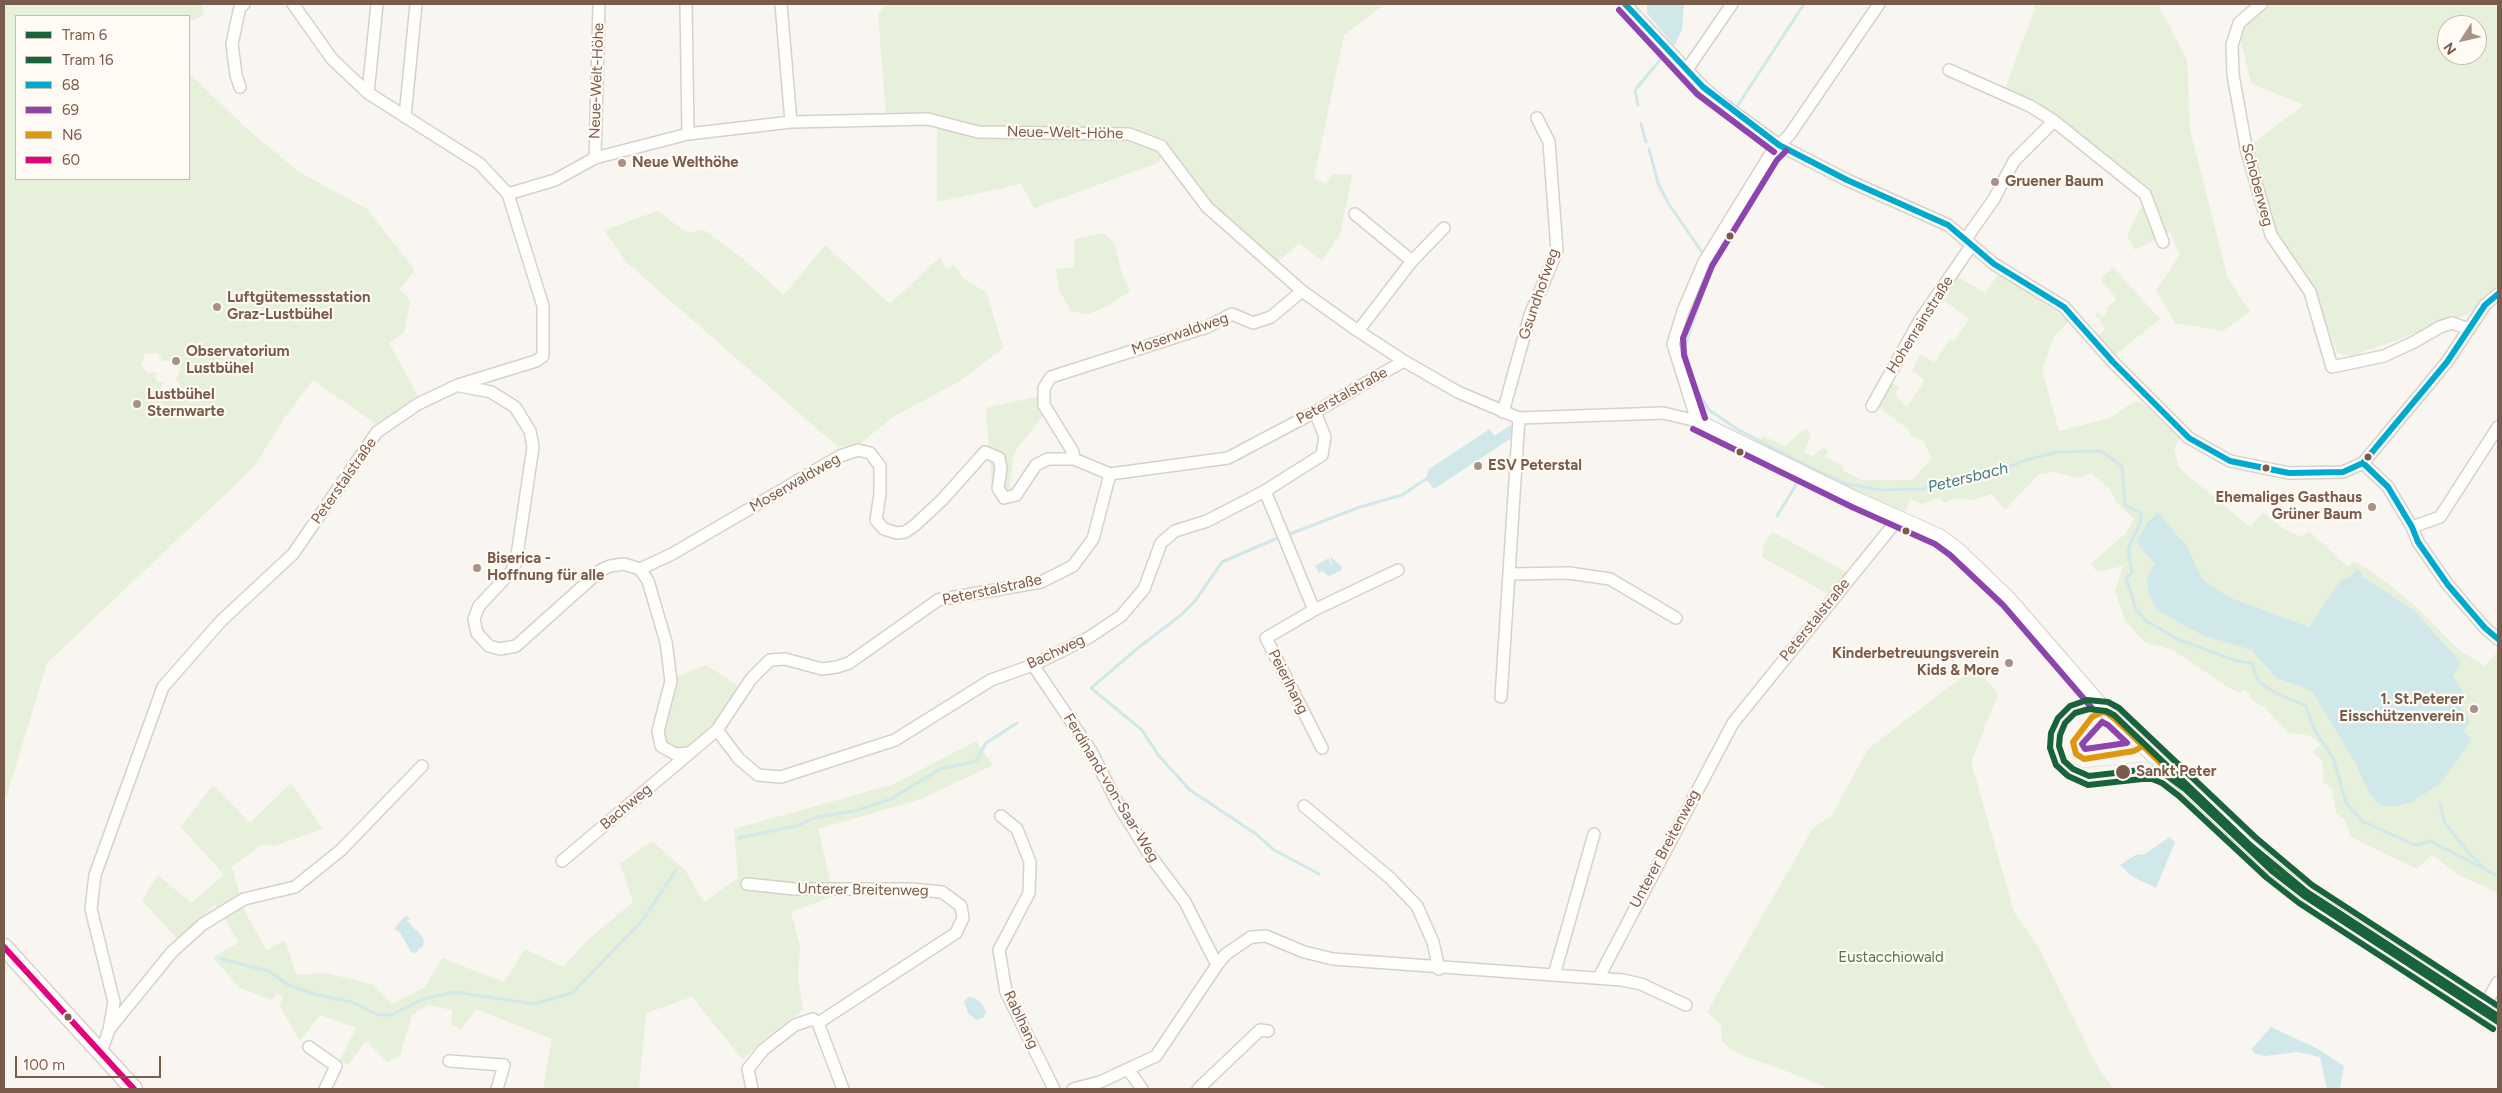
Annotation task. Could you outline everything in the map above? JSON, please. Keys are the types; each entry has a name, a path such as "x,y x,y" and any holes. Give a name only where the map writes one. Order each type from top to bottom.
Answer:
{"main road":[{"path":"4,947 98,1052 134,1089"}],"street":[{"path":"240,87 236,75 232,44 240,7 244,4"},
{"path":"293,4 332,59 368,93 480,164 508,194 543,306 543,356 536,361 458,385"},
{"path":"368,93 377,4"},
{"path":"405,117 416,4"},
{"name":"Neue-Welt-Höhe","path":"595,158 599,4"},
{"path":"686,4 688,134"},
{"path":"781,4 791,122"},
{"path":"1625,4 1686,71 1724,105 1779,145 1847,180 1948,225 1994,264 2064,307 2113,362 2189,438 2230,461 2290,473 2343,472 2363,462 2447,362 2485,305 2498,294"},
{"path":"1686,71 1732,4"},
{"path":"1696,422 1673,344 1705,259 1770,156 1790,134 1880,4"},
{"name":"Schoberweg","path":"2261,4 2239,23 2232,45 2232,75 2247,152 2271,235 2310,292 2332,367 2384,356 2414,342 2440,326 2452,323 2469,329"},
{"path":"1949,70 2030,106 2054,121 2145,194 2163,242"},
{"name":"Gsundhofweg","path":"1503,412 1530,315 1557,251 1549,142 1537,118"},
{"name":"Neue-Welt-Höhe","path":"508,194 556,180 595,158 688,134 791,122 928,119 978,132 1129,134 1161,146 1207,207 1302,291 1404,361"},
{"name":"Hohenrainstraße","path":"1872,406 1920,320 1968,243 2014,162 2054,121"},
{"path":"1355,214 1412,261"},
{"path":"1358,331 1412,261 1444,228"},
{"name":"Moserwaldweg","path":"1074,459 1073,452 1044,405 1044,388 1051,377 1207,327 1232,314 1253,323 1271,318 1302,291"},
{"name":"Peterstalstraße","path":"690,752 717,730 751,679 770,660 785,660 822,669 837,667 849,663 938,600 1041,582 1073,566 1092,540 1110,474 1228,458 1315,412 1404,361 1458,392 1519,418 1663,413 1696,422 1898,519 1939,536 1988,576 2108,712 2275,870 2318,903 2498,1019"},
{"path":"458,385 491,392 505,399 522,416 530,431 533,447 516,562 511,572 479,606 474,619 477,633 489,646 500,649 516,646 601,570 610,566 624,564 640,569 648,581 666,642 671,681 658,730 661,746 675,754 690,752"},
{"name":"Peterstalstraße","path":"98,1052 104,1044 109,1030 114,1002 92,908 95,875 163,686 221,620 293,554 378,432 418,404 458,385"},
{"name":"Bachweg","path":"717,730 739,759 758,775 781,777 895,740 991,680 1033,664 1088,638 1121,616 1144,589 1161,543 1175,532 1207,521 1265,491 1322,455 1325,437 1315,412"},
{"path":"1501,697 1519,418"},
{"path":"2412,527 2440,517 2498,428"},
{"name":"Moserwaldweg","path":"640,569 672,554 840,456 858,450 870,453 880,466 880,494 876,520 884,529 897,533 905,532 914,526 942,500 985,452 999,458 1001,469 998,488 1004,498 1016,495 1036,466 1042,462 1074,459 1110,474"},
{"path":"2363,462 2388,487 2412,527 2418,542 2448,585 2485,628 2498,639"},
{"path":"1265,491 1314,610"},
{"name":"Peterstalstraße","path":"1732,723 1898,519"},
{"name":"Peierlhang","path":"1322,748 1266,638 1314,610 1398,570"},
{"path":"1510,574 1569,574 1610,579 1676,618"},
{"name":"Ferdinand-von-Saar-Weg","path":"1033,664 1091,751 1129,822 1185,902 1216,965"},
{"name":"Unterer Breitenweg","path":"1599,977 1732,723"},
{"name":"Bachweg","path":"562,861 690,752"},
{"name":"Peterstalstraße","path":"109,1030 172,952 203,924 244,899 295,887 341,850 422,766"},
{"path":"1304,806 1390,878 1417,906 1433,942 1439,969"},
{"name":"Rablhang","path":"1001,816 1017,829 1030,862 1030,893 999,950 1006,992 1054,1089"},
{"path":"1554,975 1594,834"},
{"name":"Unterer Breitenweg","path":"747,884 795,889 912,889 942,892 961,906 963,918 956,934 818,1023 813,1019 795,1025 764,1050 748,1069 752,1089"},
{"path":"1073,1089 1100,1082 1156,1056 1216,965 1226,954 1251,937 1266,936 1304,952 1333,959 1439,969 1599,977 1641,984 1686,1005"},
{"path":"2483,1009 2498,982"},
{"path":"818,1023 843,1089"},
{"path":"1198,1089 1260,1030 1268,1031"},
{"path":"309,1047 336,1066 325,1089"},
{"path":"449,1061 504,1065 497,1089"},
{"path":"1128,1069 1142,1089"}],"green space":[{"path":"4,4 202,4 204,14 190,22 190,15 15,15 15,180 190,180 190,74 247,129 299,172 367,209 415,270 399,290 406,295 410,303 405,329 402,334 389,343 418,396 376,424 313,380 283,420 254,467 47,663 7,795 4,798","holes":["157,353 163,361 174,360 181,369 176,379 183,389 178,400 166,400 159,391 164,382 158,382 155,377 157,372 147,373 141,364 145,354"]},
{"path":"887,4 1385,4 1344,35 1314,178 1326,184 1333,174 1352,175 1340,234 1322,261 1299,243 1273,266 1207,207 1161,146 1129,134 978,132 928,119 886,114 878,15"},
{"path":"2034,4 2158,4 2187,60 2190,130 2228,279 2250,311 2223,331 2175,323 2156,290 2180,255 2170,232 2135,250 2127,236 2150,188 2055,116 2005,89 2035,8"},
{"path":"2255,4 2498,4 2498,288 2468,314 2352,356 2337,353 2314,293 2273,233 2250,146 2303,105 2251,83 2236,20"},
{"path":"937,129 983,135 1136,140 1153,149 1160,155 1160,159 1158,163 1034,208 1021,184 937,202"},
{"path":"658,211 687,233 704,230 742,258 784,295 825,245 890,304 940,257 946,269 954,265 963,278 987,293 1003,348 960,381 893,417 861,443 838,447 626,262 604,230"},
{"path":"1104,233 1115,244 1121,271 1130,291 1108,306 1088,314 1071,311 1059,290 1056,269 1074,267 1075,239"},
{"path":"2113,267 2160,319 2115,355 2098,337 2105,329 2100,322 2101,319 2094,316 2098,313 2103,317 2108,311 2106,309 2117,299 2100,279"},
{"path":"1999,273 2069,321 2054,336 2042,370 2059,431 2110,418 2135,401 2145,405 2180,438 2174,449 2179,468 2250,527 2263,512 2285,530 2302,537 2309,531 2348,567 2354,561 2373,572 2412,603 2459,650 2485,666 2498,651 2498,893 2455,873 2432,854 2417,869 2351,837 2345,820 2336,813 2332,789 2323,782 2323,762 2313,752 2320,745 2312,737 2302,734 2290,734 2264,707 2252,700 2249,692 2243,690 2241,693 2229,688 2173,650 2144,642 2125,620 2115,592 2123,566 2097,572 2091,564 2126,533 2134,519 2117,503 2109,488 2091,473 2079,478 2054,472 2039,474 2005,510 1992,494 1971,500 1954,498 1945,503 1939,498 1922,504 1910,499 1904,513 1885,507 1759,444 1763,436 1785,446 1806,428 1811,434 1804,453 1812,456 1823,448 1828,451 1825,457 1841,465 1844,471 1862,480 1912,480 1930,460 1931,456 1923,441 1911,436 1908,429 1876,405 1884,390 1892,383 1899,387 1895,394 1907,407 1925,380 1912,371 1920,354 1934,363 1950,340 1955,340 1969,319 1941,298 1955,275 1985,293"},
{"path":"1039,396 1045,413 1014,453 1009,491 992,490 986,408"},
{"path":"1773,532 1848,573 1830,595 1762,557 1764,543"},
{"path":"706,665 740,687 711,731 699,742 687,747 674,748 664,742 662,734 672,702 676,677"},
{"name":"Eustacchiowald","path":"1975,667 1998,694 1971,762 2014,912 2039,948 2095,1062 2113,1089 1830,1089 1771,1065 1743,1056 1728,1047 1722,1041 1721,1025 1707,1012 1813,828 1832,815 1868,749"},
{"path":"976,741 993,765 921,799 818,829 834,896 791,912 800,946 798,977 803,1010 762,1041 743,1060 692,997 646,1013 639,1089 543,1089 552,1039 476,1009 461,1029 451,1025 452,1010 428,1005 412,1015 400,1056 387,1062 366,1041 348,1065 340,1060 356,1028 320,1015 300,1041 279,1005 283,999 281,995 277,994 272,1000 240,988 213,958 239,942 215,905 177,939 142,900 158,875 191,903 224,875 181,827 213,785 250,823 291,783 323,829 274,846 262,844 232,867 244,910 267,951 282,941 286,942 296,975 326,973 372,984 392,1004 425,987 442,958 504,982 525,949 563,967 588,940 633,902 620,864 652,841 685,870 704,902 738,878 734,829 894,784"}],"water":[{"path":"1647,4 1684,4 1682,30 1674,46 1647,13"},
{"path":"1511,425 1514,427 1513,437 1434,489 1426,479 1429,469 1490,429 1494,436"},
{"path":"2158,512 2187,547 2202,579 2228,597 2309,627 2341,580 2350,577 2358,568 2363,577 2413,610 2461,662 2453,676 2466,698 2458,703 2470,721 2464,731 2471,741 2440,784 2410,803 2397,806 2381,806 2370,795 2356,764 2313,693 2306,688 2276,678 2252,650 2202,635 2157,610 2149,594 2147,577 2155,564 2137,541 2147,523"},
{"path":"1331,557 1342,567 1342,570 1329,576 1322,571 1319,573 1315,566 1329,558 1332,569"},
{"path":"2170,837 2175,842 2156,888 2133,877 2120,865 2137,854 2143,855"},
{"path":"406,915 410,919 407,921 421,935 424,941 423,946 415,953 411,952 400,932 394,929"},
{"path":"968,997 975,998 982,1004 986,1012 983,1018 976,1020 968,1013 964,1002"},
{"path":"2271,1027 2318,1049 2344,1066 2340,1089 2327,1089 2320,1057 2297,1052 2265,1056 2254,1053 2252,1049"}],"waterway":[{"path":"1736,108 1804,4"},
{"name":"Petersbach","path":"1638,105 1635,90 1665,54"},
{"name":"Petersbach","path":"1641,124 1646,142"},
{"name":"Petersbach","path":"1649,149 1658,183 1668,203 1704,255"},
{"name":"Petersbach","path":"1707,260 1712,266 1685,346 1691,380 1709,410 1737,429 1821,473 1848,484 1880,490 1922,489 1946,480 1982,478 2026,460 2057,452 2101,451 2122,466 2125,505 2141,513 2141,521 2128,549 2132,573 2126,578 2136,609 2145,620 2177,639 2237,661 2252,663 2258,681 2274,692 2306,706 2314,729 2334,760 2346,803 2362,821 2415,845 2430,841 2498,876"},
{"path":"1287,535 1360,507 1402,495 1429,477"},
{"path":"1777,516 1799,480"},
{"path":"1280,537 1222,562 1195,601 1181,615 1091,688 1142,730 1159,756 1190,790 1256,834 1274,850 1319,874"},
{"path":"739,838 799,825 817,817 858,810 891,799 940,769 976,761 986,743 1017,723"},
{"path":"2440,803 2444,821 2468,852 2485,869"},
{"path":"221,959 268,971 289,985 314,994 351,1002 379,1015 391,1015 423,999 455,992 534,1004 572,993 642,921 676,870"}],"tram line":[{"name":"16","path":"2493,1029 2299,903 2267,878 2179,796 2162,783 2152,779 2142,779 2088,785 2068,776 2056,765 2050,748 2051,733 2058,718 2070,706 2087,700 2108,702 2119,708 2255,837 2312,885 2498,1006"},
{"name":"6","path":"2498,1016 2307,892 2249,844 2114,715 2106,711 2089,709 2075,713 2065,723 2060,735 2059,746 2064,761 2073,769 2089,776 2141,770 2154,770 2166,775 2185,789 2273,872 2304,896 2498,1022"},
{"path":"2124,724 2108,712 2097,709 2077,712 2062,728 2060,737 2061,749 2068,760 2083,768 2143,762 2155,764 2164,769 2184,788"}],"transit line":[{"name":"68","path":"1625,4 1703,87 1779,145 1847,180 1948,225 1994,264 2064,307 2113,362 2189,438 2230,461 2289,473 2343,472 2363,463 2447,362 2485,305 2498,294"},
{"name":"69","path":"1619,10 1697,94 1774,152"},
{"name":"69","path":"1705,418 1684,355 1683,338 1712,266 1777,160 1786,151"},
{"name":"69","path":"1693,429 1852,507 1935,544 1950,555 2003,605 2091,707"},
{"name":"68","path":"2363,463 2388,487 2412,527 2418,542 2448,585 2485,628 2498,639"},
{"name":"N6","path":"2143,746 2134,751 2084,759 2076,754 2073,742 2092,717 2102,712 2107,713 2115,719 2247,846 2305,894 2498,1019"},
{"name":"69","path":"2102,722 2108,725 2127,743 2085,749 2082,744 2102,722"},
{"name":"60","path":"4,947 134,1089"}],"place":[{"name":"Neue Welthöhe","path":"622,163"},
{"name":"Gruener Baum","path":"1995,182"},
{"name":"Luftgütemessstation Graz-Lustbühel","path":"217,307"},
{"name":"Observatorium Lustbühel","path":"176,361"},
{"name":"Lustbühel Sternwarte","path":"137,404"},
{"name":"ESV Peterstal","path":"1478,466"},
{"name":"Ehemaliges Gasthaus Grüner Baum","path":"2372,507"},
{"name":"Biserica - Hoffnung für alle","path":"477,568"},
{"name":"Kinderbetreuungsverein Kids & More","path":"2009,663"},
{"name":"1. St.Peterer Eisschützenverein","path":"2474,709"},
{"name":"Sankt Peter","path":"2123,772"}]}
